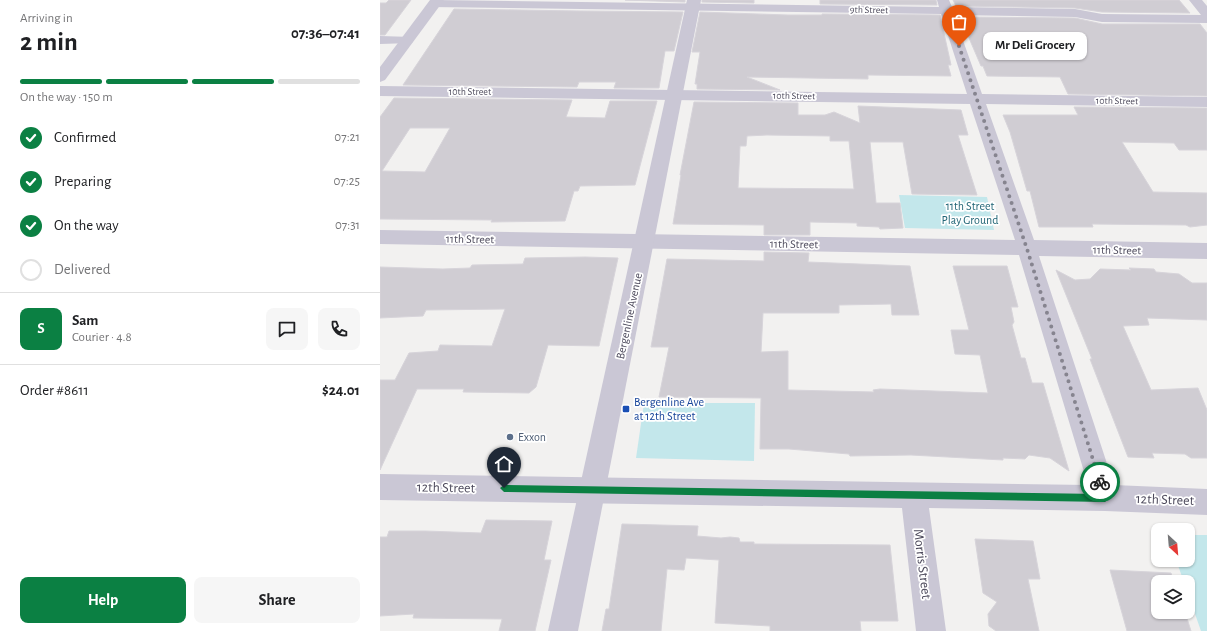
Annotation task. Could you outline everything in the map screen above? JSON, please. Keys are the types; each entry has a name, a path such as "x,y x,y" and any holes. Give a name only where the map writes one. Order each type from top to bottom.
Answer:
{"street":[{"path":"1195,0 1207,14"},
{"path":"380,77 436,2"},
{"name":"9th Street","path":"436,2 945,6 1075,13 1102,18 1207,19"},
{"name":"Bergenline Avenue","path":"563,631 693,3"},
{"path":"945,6 1027,249 1105,498"},
{"path":"380,40 407,40"},
{"name":"10th Street","path":"380,91 1207,102"},
{"name":"11th Street","path":"380,237 1207,251"},
{"name":"12th Street","path":"380,487 1105,498 1207,502"},
{"name":"Morris Street","path":"914,496 930,631"}],"green space":[{"name":"11th Street Play Ground","path":"899,195 987,197 994,230 905,228"},
{"path":"644,403 755,403 754,461 636,458"},
{"path":"1195,535 1207,535 1207,631 1201,631 1195,614 1195,575 1181,575 1179,567 1195,567"}],"building":[{"path":"389,0 411,0 385,35 380,35 380,3 386,3"},
{"path":"625,0 685,0 685,2"},
{"path":"702,0 754,0 754,3 702,2"},
{"path":"820,0 936,0 937,5 820,4"},
{"path":"953,0 1179,0 1190,13 1102,12 1075,8 956,6"},
{"path":"454,9 683,12 674,51 665,51 659,88 614,88 616,82 579,82 577,87 403,85"},
{"path":"700,12 788,15 940,15 951,65 948,65 951,76 868,75 868,79 747,77 780,90 697,89 697,84 695,84 700,52 692,52"},
{"path":"960,17 1075,18 1102,24 1200,24 1207,33 1207,96 1068,94 1060,77 987,76 983,66 981,66"},
{"path":"394,98 572,100 566,117 605,118 610,101 657,101 635,185 580,186 578,191 574,191 565,221 491,222 492,220 380,219 380,117","holes":["410,128 450,128 425,172 382,171"]},
{"path":"694,102 798,103 798,115 825,115 834,112 860,123 858,106 961,110 968,135 958,135 977,195 912,194 903,142 870,142 876,203 900,203 903,228 880,229 879,227 857,226 857,223 810,222 810,235 764,235 764,225 673,224 680,175","holes":["747,136 830,136 830,141 849,141 854,189 738,188 740,146 746,146"]},
{"path":"1074,107 1207,108 1207,150 1179,150 1174,143 1122,142 1153,192 1207,193 1207,225 1190,227 1186,225 1092,224 1093,227 1039,227 1030,191 1027,191 1010,132 1003,115 1078,115"},
{"path":"764,252 809,253 808,262 910,266 919,315 892,315 891,304 839,305 839,313 763,313 761,352 788,351 788,390 874,392 873,390 880,389 988,393 980,355 955,354 951,330 969,330 953,266 1007,266 1018,307 1011,307 1014,322 1012,325 1021,358 1025,358 1032,383 1043,383 1069,471 1050,458 1029,455 1025,459 1003,458 1003,460 911,455 850,456 849,454 789,449 760,449 761,398 659,397 669,347 651,347 667,259 764,261"},
{"path":"525,258 618,258 599,346 548,345 536,387 529,393 463,392 464,389 417,389 380,470 380,380 395,380 409,353 438,351 440,345 492,346 505,309 426,310 423,316 380,318 380,267 443,269 470,268 472,265 523,264"},
{"path":"1129,268 1154,269 1156,272 1179,274 1192,283 1207,283 1207,320 1147,318 1149,325 1123,326 1151,390 1198,388 1207,410 1207,458 1191,458 1185,454 1152,453 1154,458 1128,457 1090,359 1092,359 1056,270 1075,280 1090,279 1100,269 1131,270"},
{"path":"486,520 552,521 544,560 551,560 535,631 499,631 502,619 413,618 414,614 380,616 380,537 387,537 389,531 481,533"},
{"path":"622,524 698,526 697,536 739,538 740,542 754,542 754,544 890,545 898,621 860,621 861,631 770,631 770,626 715,623 719,560 686,558 684,570 667,569 661,631 602,631 606,609 609,609"},
{"path":"975,539 1033,541 1040,579 1028,579 1039,631 996,631 989,626 988,614 997,602 983,593"},
{"path":"1110,570 1171,573 1172,575 1151,575 1151,619 1187,619 1191,631 1127,631"}],"way so far":[{"path":"959,46 1033,267 1100,482"}],"place":[{"name":"Mr Deli Grocery","path":"959,46"},
{"name":"Bergenline Ave at 12th Street","path":"626,409"},
{"name":"Exxon","path":"510,437"}],"route":[{"path":"504,488 593,491 1105,498 1100,482"}]}
